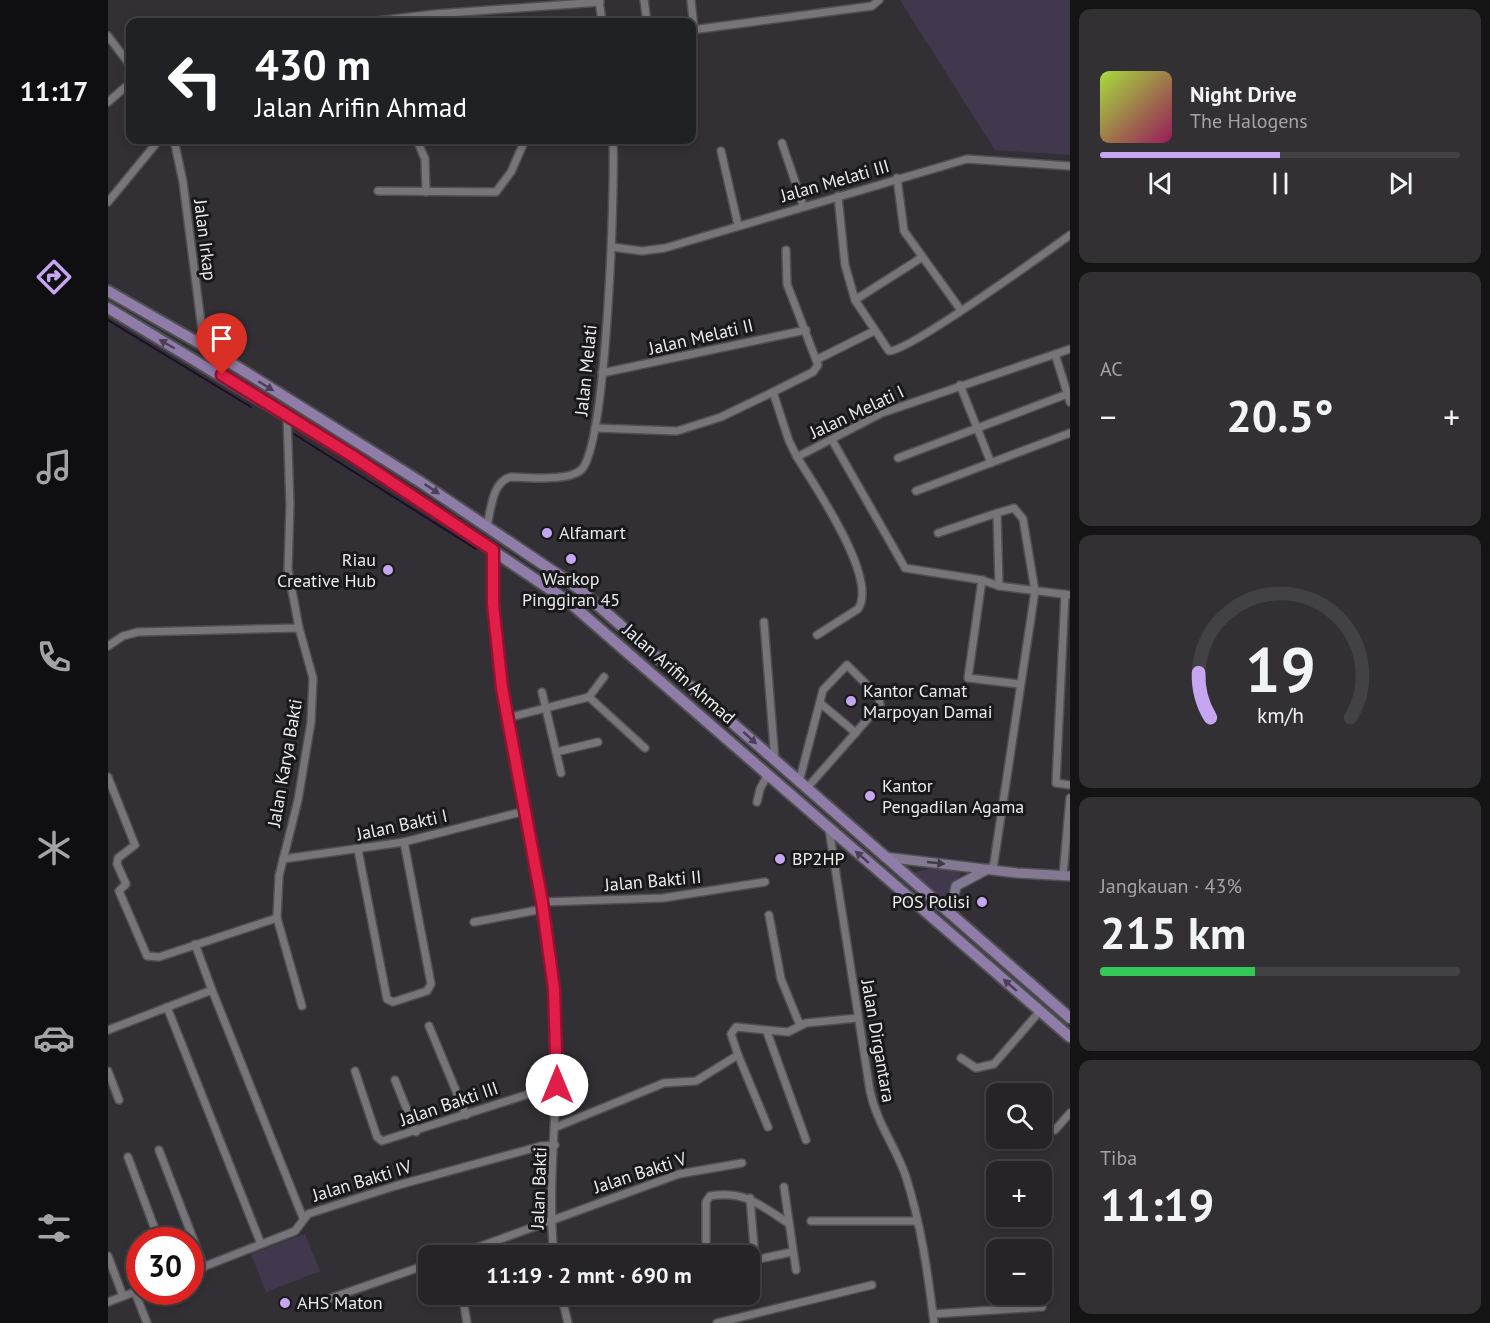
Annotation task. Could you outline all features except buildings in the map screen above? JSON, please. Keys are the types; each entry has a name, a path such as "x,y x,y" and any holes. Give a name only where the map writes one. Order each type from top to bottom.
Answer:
{"main road":[{"name":"Jalan Arifin Ahmad","path":"108,291 204,346 487,526 578,588 1070,1018"},
{"name":"Jalan Arifin Ahmad","path":"108,308 351,455 569,602 1070,1037"},
{"path":"222,375 229,363"},
{"path":"696,711 706,699"},
{"path":"884,857 1066,876"},
{"path":"950,914 956,886 990,869"}],"street":[{"path":"644,0 646,18"},
{"path":"692,0 693,18"},
{"path":"696,30 872,6 879,0"},
{"path":"404,18 600,1 602,18"},
{"path":"435,14 436,18"},
{"path":"108,36 126,60"},
{"path":"108,102 126,86"},
{"path":"782,143 804,205"},
{"path":"108,202 156,144"},
{"name":"Jalan Irkap","path":"175,144 183,182 204,346"},
{"path":"419,144 425,159 426,192"},
{"path":"378,191 497,191 511,172 523,144"},
{"name":"Jalan Melati","path":"487,526 497,487 502,480 511,477 574,475 584,466 594,428 602,374 612,247 614,144"},
{"path":"721,151 738,225"},
{"name":"Jalan Melati III","path":"612,247 650,251 967,159 1070,166"},
{"path":"897,178 902,224 921,258 960,309"},
{"path":"838,196 845,265 855,300 886,349 897,350 1070,235"},
{"path":"594,428 677,431 721,417 815,370 818,359 787,284 786,249"},
{"path":"855,300 921,258"},
{"name":"Jalan Melati II","path":"602,374 806,330"},
{"path":"818,359 874,331"},
{"name":"Jalan Melati I","path":"772,392 789,441 797,456 882,413 1070,349"},
{"path":"898,458 1069,396 1055,354"},
{"path":"960,385 991,463"},
{"name":"Jalan Karya Bakti","path":"287,416 290,505 288,569 299,628 313,678 311,722 298,800 278,885 278,918 302,1006"},
{"path":"916,491 1070,433"},
{"path":"832,440 905,568 982,580 999,586 1067,595 1056,783 1070,785"},
{"path":"797,456 850,549 861,585 862,604 858,609 817,635"},
{"path":"938,533 1012,508 1021,514 1035,591 990,869"},
{"path":"997,513 999,586"},
{"name":"Jalan Bakti","path":"493,550 493,604 507,718 543,905 556,1017 556,1127 551,1222 553,1245"},
{"path":"982,580 968,678 1019,684"},
{"path":"764,622 775,761"},
{"path":"108,646 123,636 138,632 299,628"},
{"path":"847,665 879,697 880,705 856,733 803,785 823,690 847,665"},
{"path":"507,718 590,697 604,677"},
{"path":"543,692 561,773"},
{"path":"590,697 645,748"},
{"path":"820,703 856,733"},
{"path":"556,752 598,742"},
{"path":"757,802 760,789 768,774"},
{"path":"108,777 135,845 118,858 117,864 126,884 119,891 147,956 155,958 278,918"},
{"path":"1066,876 1070,798"},
{"name":"Jalan Bakti I","path":"283,859 404,842 525,811"},
{"name":"Jalan Dirgantara","path":"829,829 873,1104 905,1173 927,1267 934,1323"},
{"path":"358,850 387,999 393,1002 427,991 431,984 404,842"},
{"name":"Jalan Bakti II","path":"474,922 543,905 663,898 765,882"},
{"path":"769,915 781,979 799,1023 803,1024"},
{"path":"195,944 303,1218"},
{"path":"108,1030 212,990"},
{"path":"167,1007 261,1244"},
{"path":"961,1058 976,1068 993,1064 1040,1011"},
{"path":"768,1127 731,1036 732,1029 746,1027 767,1032 788,1032 803,1024 858,1018"},
{"path":"429,1026 466,1115"},
{"path":"767,1032 806,1140"},
{"path":"556,1127 664,1083 696,1081 738,1055"},
{"path":"108,1071 119,1100"},
{"name":"Jalan Bakti III","path":"355,1071 377,1137 385,1142 557,1085"},
{"path":"395,1080 416,1132"},
{"path":"1052,1131 1070,1113"},
{"name":"Jalan Bakti IV","path":"204,1267 295,1231 308,1214 395,1186 541,1146 555,1145"},
{"path":"159,1150 189,1227"},
{"path":"128,1157 154,1227"},
{"name":"Jalan Bakti V","path":"485,1245 551,1222 561,1215 679,1174 742,1163"},
{"path":"784,1186 796,1270"},
{"path":"706,1245 707,1197 731,1193 750,1198 788,1222"},
{"path":"750,1198 752,1245"},
{"path":"811,1221 917,1221"},
{"path":"760,1258 792,1252"},
{"path":"108,1256 123,1296"},
{"path":"331,1298 418,1268"},
{"path":"717,1323 750,1319 872,1285"},
{"path":"108,1302 126,1295"},
{"path":"141,1305 147,1323"},
{"path":"464,1305 467,1323"},
{"path":"564,1305 568,1323"},
{"path":"933,1314 1042,1307"}],"shaded area":[{"path":"900,0 1070,0 1070,155 995,150"},
{"path":"932,868 962,872 942,901 909,874"},
{"path":"305,1234 320,1271 266,1292 251,1254"}],"waterway":[{"path":"108,320 251,407"},
{"path":"294,434 476,549"}],"place":[{"name":"Alfamart","path":"547,533"},
{"name":"Warkop Pinggiran 45","path":"571,559"},
{"name":"Riau Creative Hub","path":"388,570"},
{"name":"Kantor Camat Marpoyan Damai","path":"851,701"},
{"name":"Kantor Pengadilan Agama","path":"870,796"},
{"name":"BP2HP","path":"780,859"},
{"name":"POS Polisi","path":"982,902"},
{"name":"AHS Maton","path":"285,1303"}],"route":[{"path":"222,375 351,455 493,550 493,604 502,688 542,902 554,989 557,1085"}]}
